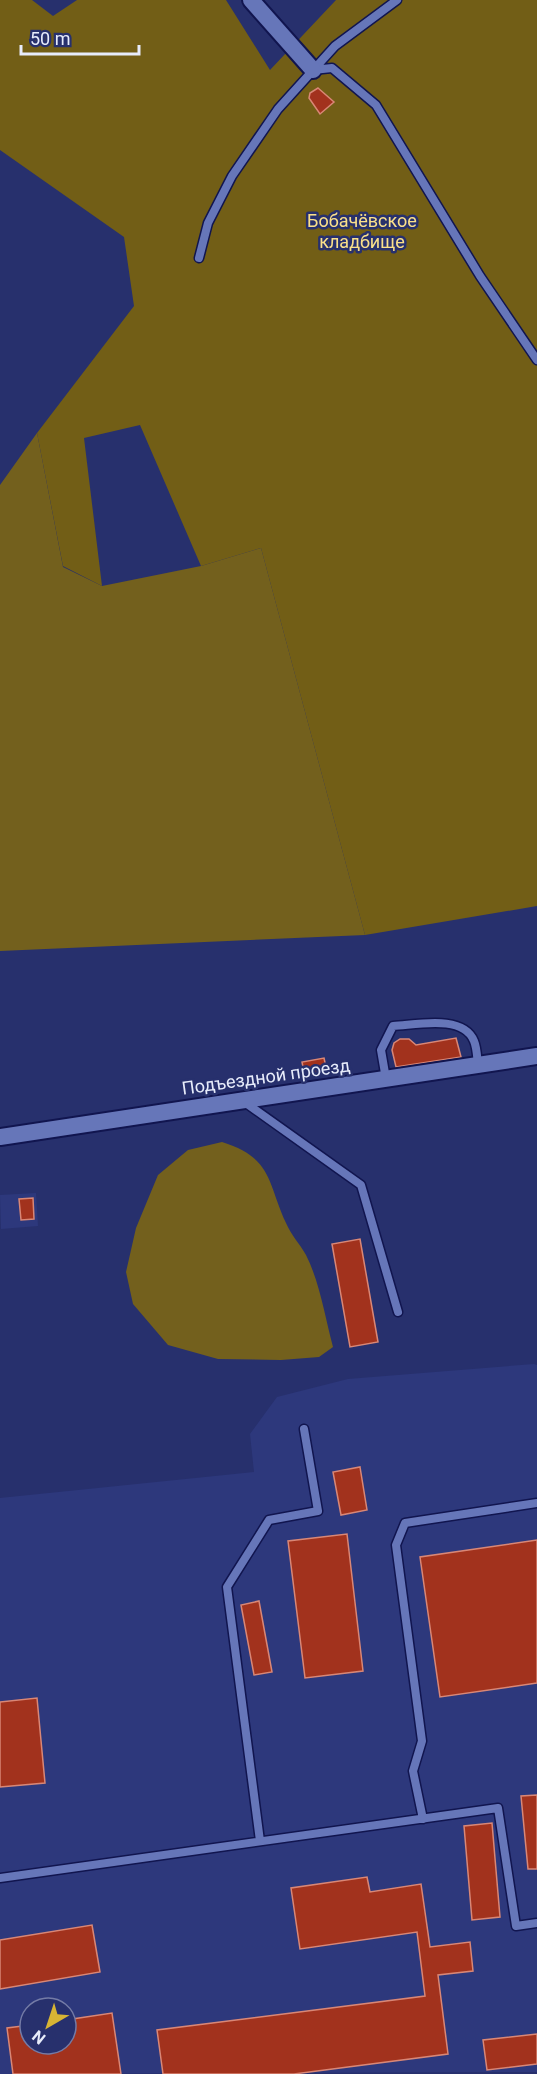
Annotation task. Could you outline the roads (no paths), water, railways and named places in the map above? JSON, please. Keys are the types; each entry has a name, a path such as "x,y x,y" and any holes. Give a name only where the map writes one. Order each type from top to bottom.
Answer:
{"street":[{"path":"251,0 313,70"},
{"name":"Подъездной проезд","path":"0,1137 537,1056"}],"lane":[{"path":"200,258 208,223 232,176 278,110 335,46 397,0"},
{"path":"313,70 332,68 376,105 480,276 537,360"},
{"path":"386,1079 381,1050 393,1026 448,1023 464,1028 474,1040 478,1065"},
{"path":"240,1099 361,1185 398,1312"},
{"path":"260,1841 227,1587 269,1520 318,1511 304,1429"},
{"path":"423,1819 414,1771 422,1741 396,1545 405,1523 537,1503"},
{"path":"0,1878 498,1808 516,1926 537,1923"}],"park label":[{"name":"Бобачёвское кладбище","path":"362,231"}]}
